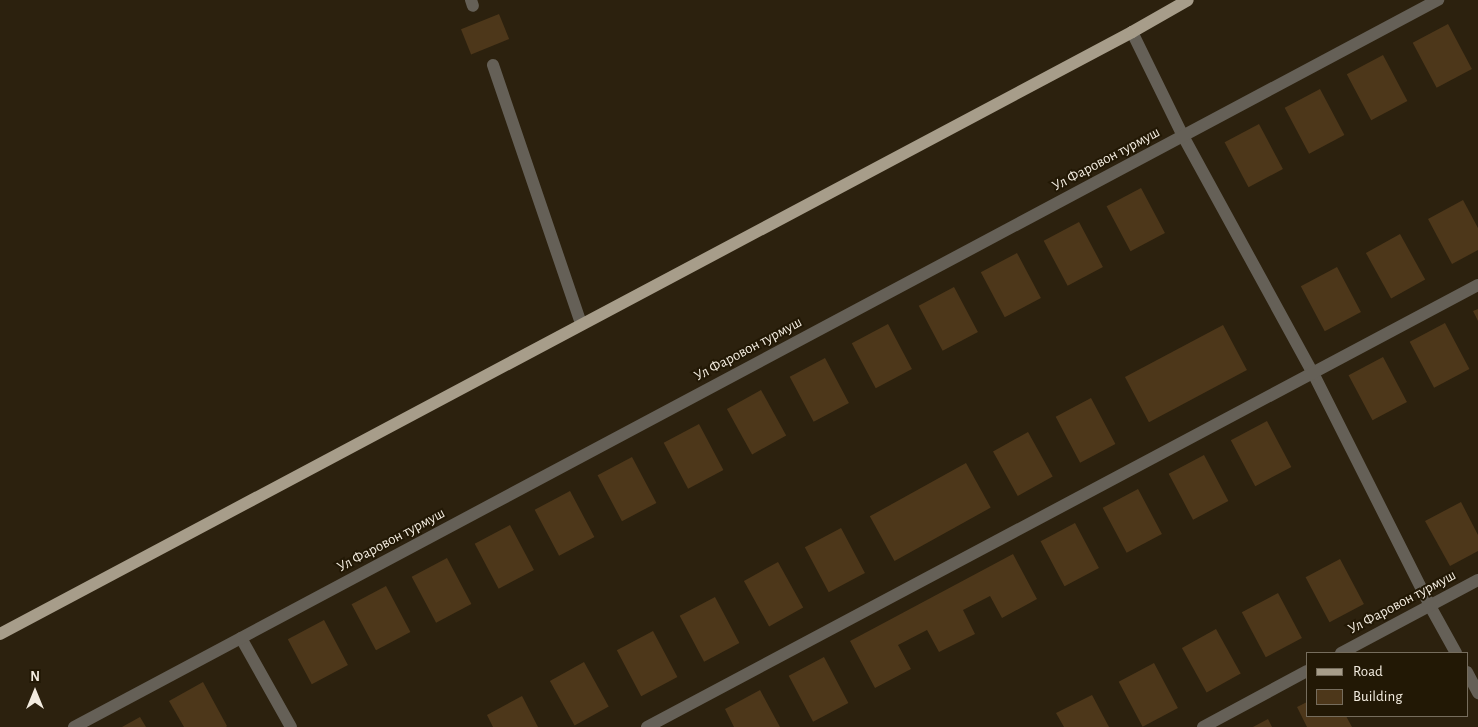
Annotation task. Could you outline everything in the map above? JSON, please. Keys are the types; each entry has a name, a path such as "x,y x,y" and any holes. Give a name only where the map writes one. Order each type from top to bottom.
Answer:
{"main road":[{"path":"0,634 1132,32 1188,0"}],"street":[{"name":"Ул Фаровон турмуш","path":"74,727 1438,0"},
{"path":"1132,32 1183,136 1313,373 1430,606 1455,652"},
{"path":"493,65 581,324"},
{"path":"647,727 1478,285"},
{"name":"Ул Фаровон турмуш","path":"1343,652 1478,580"},
{"path":"242,638 291,727"},
{"path":"1203,727 1306,672"},
{"path":"1468,674 1478,693"}],"building":[{"path":"499,14 509,39 471,54 461,29"},
{"path":"1448,24 1472,69 1437,88 1413,43"},
{"path":"1383,55 1407,101 1371,120 1347,74"},
{"path":"1320,89 1344,135 1309,154 1285,108"},
{"path":"1259,124 1283,169 1249,187 1225,142"},
{"path":"1141,188 1165,233 1131,251 1107,206"},
{"path":"1463,200 1478,228 1478,250 1452,264 1428,219"},
{"path":"1079,222 1103,267 1068,286 1044,241"},
{"path":"1400,234 1425,279 1391,298 1366,253"},
{"path":"1017,253 1041,298 1005,317 981,272"},
{"path":"1337,267 1361,312 1325,331 1301,286"},
{"path":"954,287 978,332 943,351 919,306"},
{"path":"1478,309 1478,321 1473,311"},
{"path":"1445,323 1469,369 1434,388 1410,342"},
{"path":"888,324 912,369 876,388 852,343"},
{"path":"1223,325 1247,370 1149,422 1125,377"},
{"path":"1383,357 1407,402 1373,420 1349,375"},
{"path":"825,358 849,403 814,422 790,377"},
{"path":"761,390 786,435 752,454 727,409"},
{"path":"1091,398 1115,444 1080,463 1056,417"},
{"path":"1267,421 1291,467 1255,486 1231,440"},
{"path":"699,424 723,470 688,489 664,443"},
{"path":"1028,432 1053,477 1018,496 993,451"},
{"path":"1204,455 1228,501 1193,520 1169,474"},
{"path":"632,457 656,503 622,521 598,475"},
{"path":"966,463 991,508 895,561 870,516"},
{"path":"1138,489 1162,534 1127,553 1103,508"},
{"path":"570,491 594,537 559,556 535,510"},
{"path":"1461,502 1478,535 1478,551 1450,566 1425,521"},
{"path":"1075,523 1099,568 1065,586 1041,541"},
{"path":"510,525 534,570 499,589 475,544"},
{"path":"841,528 865,573 829,592 805,547"},
{"path":"1013,554 1037,599 1002,618 990,596 963,610 975,634 939,652 927,630 898,645 911,669 875,688 850,641"},
{"path":"447,558 471,604 436,623 412,577"},
{"path":"1340,559 1364,604 1330,622 1306,577"},
{"path":"778,562 803,607 769,626 744,581"},
{"path":"386,586 410,632 376,650 352,604"},
{"path":"1278,593 1302,638 1266,657 1242,612"},
{"path":"715,597 739,643 704,662 680,616"},
{"path":"324,620 348,665 312,684 288,639"},
{"path":"1216,629 1241,674 1207,693 1182,648"},
{"path":"653,631 677,677 641,696 617,650"},
{"path":"824,657 848,703 813,722 789,676"},
{"path":"584,662 609,707 575,726 550,681"},
{"path":"1154,663 1178,708 1143,727 1119,682"},
{"path":"203,682 226,727 184,727 169,701"},
{"path":"760,690 780,727 734,727 725,709"},
{"path":"1092,695 1109,727 1064,727 1056,713"},
{"path":"522,696 538,727 493,727 487,715"},
{"path":"1306,702 1306,717 1347,717 1352,727 1307,727 1297,707"},
{"path":"140,717 146,727 122,727"},
{"path":"1268,719 1272,727 1253,727"}]}
